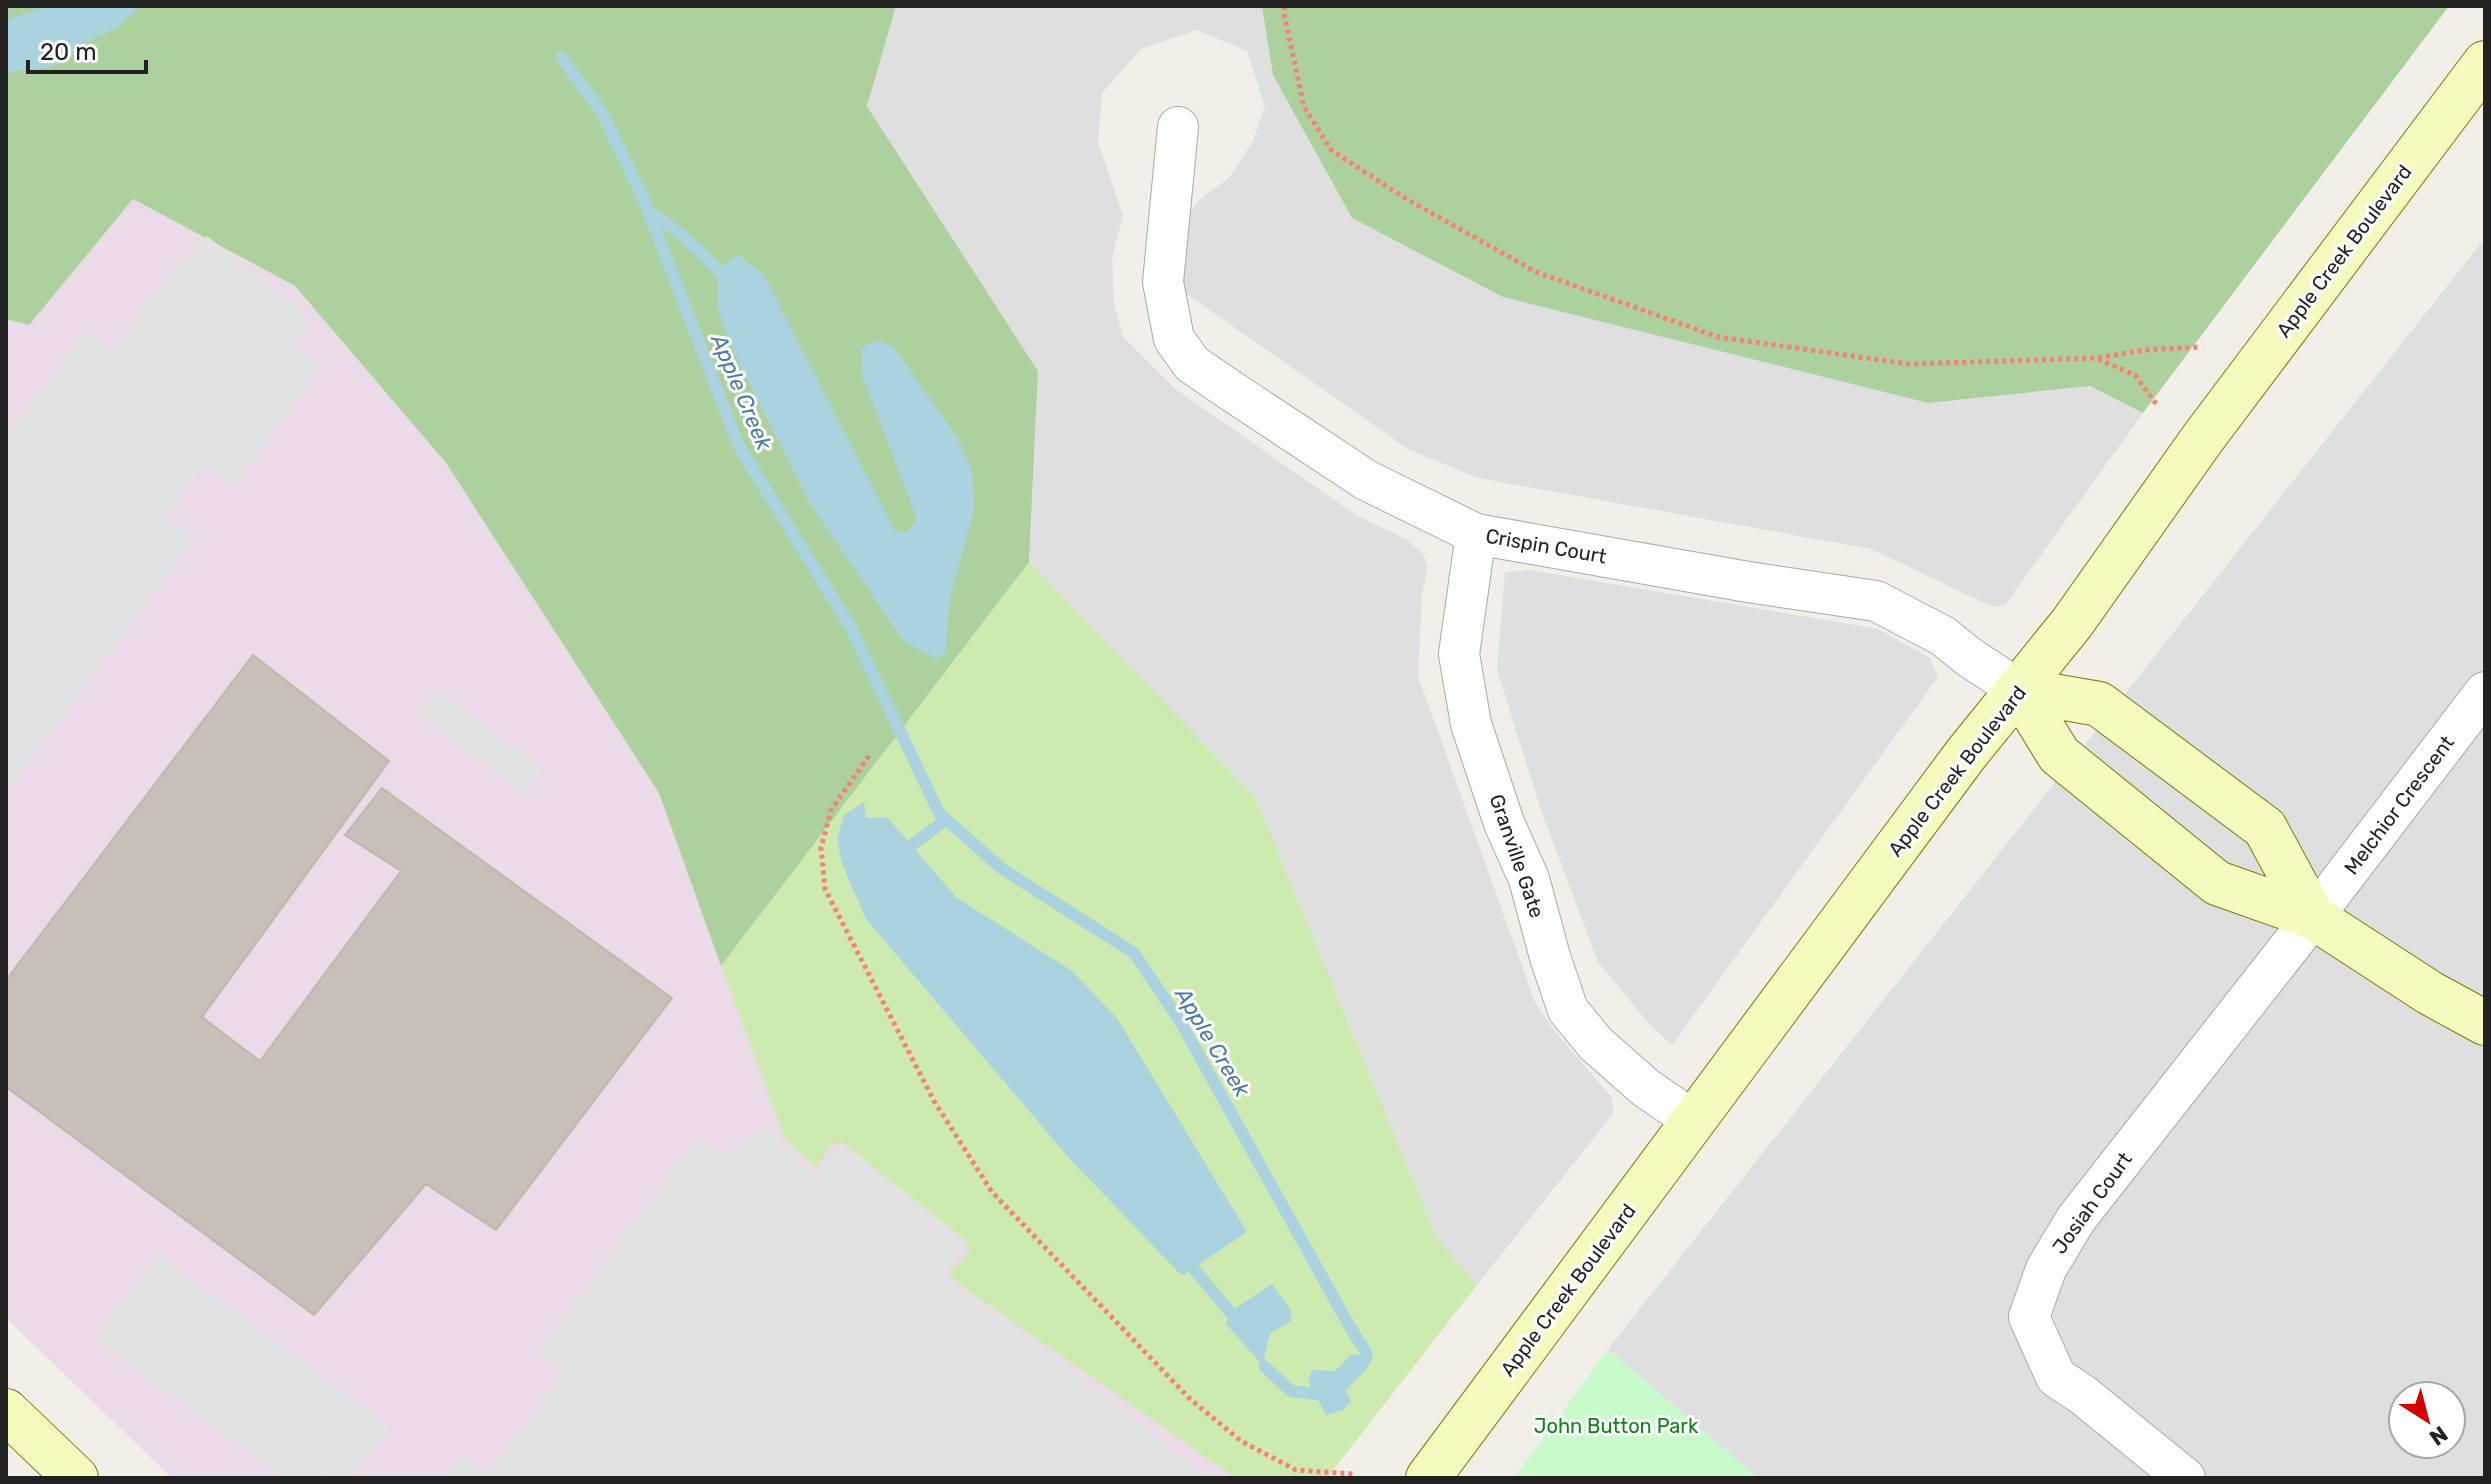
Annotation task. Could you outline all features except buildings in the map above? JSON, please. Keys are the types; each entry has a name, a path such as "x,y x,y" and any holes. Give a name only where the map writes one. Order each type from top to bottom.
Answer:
{"main road":[{"name":"Apple Creek Boulevard","path":"1428,1478 1966,754 2072,623 2203,438 2485,63"},
{"path":"2019,690 2059,755 2217,883 2313,917 2430,993 2485,1023"},
{"path":"2019,690 2099,704 2265,828 2313,917"},
{"path":"6,1411 76,1478"}],"street":[{"name":"Crispin Court","path":"1178,127 1163,282 1174,339 1192,364 1366,480 1476,534 1748,582 1876,601 1943,636 2019,690"},
{"name":"Granville Gate","path":"1476,534 1459,654 1471,724 1504,823 1529,879 1568,1010 1596,1044 1636,1080 1694,1121"},
{"name":"Melchior Crescent","path":"2313,917 2485,692"},
{"name":"Josiah Court","path":"2185,1478 2083,1395 2056,1377 2029,1317 2046,1269 2076,1219 2313,917"}],"path":[{"path":"1285,6 1304,107 1331,150 1403,197 1536,272 1718,337 1909,364 2097,358 2144,350 2200,347"},
{"path":"2097,358 2135,375 2157,405"},
{"path":"869,756 831,810 821,848 825,889 934,1101 992,1192 1190,1399 1241,1441 1296,1470 1353,1474"}],"shaded area":[{"path":"896,6 1262,6 1273,75 1352,218 1503,296 1928,403 2090,386 2143,413 2005,605 1993,607 1871,549 1478,478 1408,449 1171,283 1182,223 1199,200 1229,178 1253,141 1265,106 1247,51 1197,30 1141,49 1102,93 1098,142 1123,216 1112,257 1114,303 1123,337 1174,388 1359,517 1406,539 1423,554 1428,566 1422,595 1418,676 1535,1002 1552,1028 1612,1098 1613,1114 1477,1285 1437,1238 1256,798 1029,562 1038,371 867,105"},
{"path":"133,199 295,286 446,463 659,793 785,1139 816,1168 834,1142 971,1250 948,1277 1235,1478 172,1478 6,1318 6,319 29,324"},
{"path":"207,236 312,317 294,342 323,365 234,486 203,465 166,517 195,538 6,791 6,436 84,331 109,349 115,346 179,262 187,261"},
{"path":"2485,238 2485,1478 1758,1478 1608,1349"},
{"path":"1531,570 1878,629 1930,658 1938,677 1672,1045 1649,1024 1598,962 1541,810 1497,670 1505,572"},
{"path":"436,690 542,769 523,794 417,714"},
{"path":"770,1124 784,1146 814,1176 842,1142 968,1242 945,1272 1203,1473 1199,1478 444,1478 463,1454 486,1475 564,1371 537,1353 696,1139 720,1155"},
{"path":"156,1255 390,1428 352,1478 332,1478 325,1473 321,1478 283,1478 94,1339"}],"green space":[{"path":"6,6 896,6 867,106 1038,371 1029,562 721,966 659,793 446,463 295,286 133,199 29,325 6,319"},
{"path":"1262,6 2449,6 2143,413 2090,386 1928,403 1503,297 1352,218 1273,75"},
{"path":"1029,562 1256,798 1437,1238 1477,1285 1327,1478 1235,1478 947,1276 970,1250 834,1142 816,1168 785,1139 721,966"},
{"name":"John Button Park","path":"1608,1349 1758,1478 1514,1478"}],"water":[{"path":"49,6 140,6 117,28 92,39 53,67 6,72 6,20"},
{"path":"738,255 763,273 895,531 907,532 917,519 861,372 861,348 878,340 894,347 957,437 972,471 974,509 949,602 946,652 937,659 904,642 811,505 728,341 717,304 717,269"},
{"path":"864,802 866,818 887,817 957,898 1071,970 1117,1018 1247,1232 1182,1276 1069,1158 866,919 842,864 837,839 844,815"},
{"path":"1272,1284 1291,1310 1291,1321 1270,1334 1264,1357 1270,1368 1264,1367 1226,1324 1230,1312"},
{"path":"1367,1354 1373,1358 1346,1390 1351,1402 1343,1410 1326,1415 1308,1381 1312,1370 1335,1371 1350,1355"}],"waterway":[{"name":"Apple Creek","path":"561,57 601,111 642,195 739,446 850,626 939,813 1001,868 1134,953 1180,1021 1367,1354"},
{"path":"649,211 682,235 717,269"},
{"name":"Apple Creek","path":"912,845 946,820"},
{"name":"Apple Creek","path":"1194,1269 1230,1312"},
{"name":"Apple Creek","path":"1265,1367 1291,1391 1316,1394"}]}
